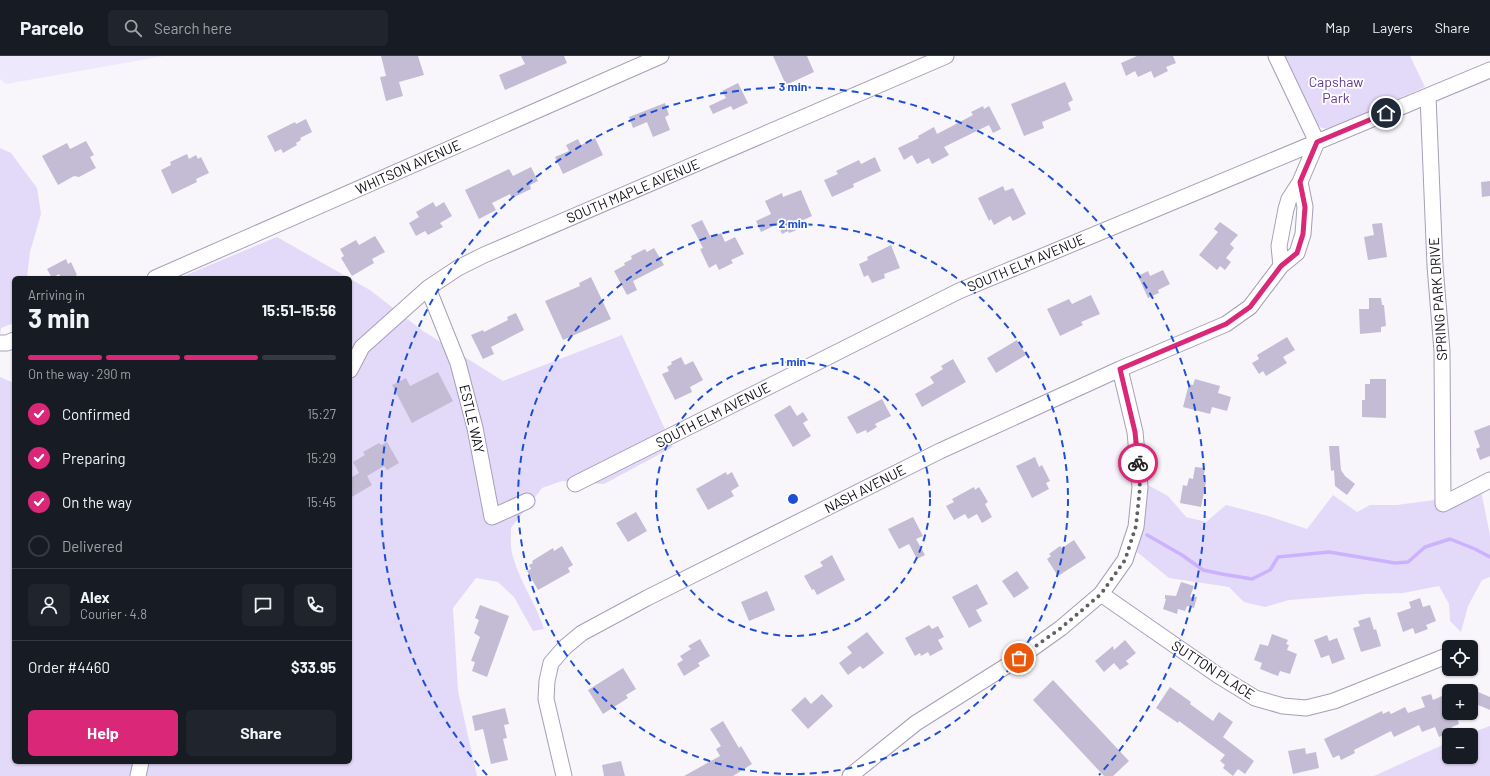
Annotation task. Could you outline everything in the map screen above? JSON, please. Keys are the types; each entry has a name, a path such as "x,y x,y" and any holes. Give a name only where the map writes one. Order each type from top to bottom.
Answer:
{"street":[{"name":"WHITSON AVENUE","path":"160,276 661,56"},
{"name":"SOUTH MAPLE AVENUE","path":"352,366 362,346 428,288 458,268 484,255 946,56"},
{"path":"1276,56 1317,142 1300,182 1289,199 1286,209 1279,246 1281,266"},
{"name":"SOUTH ELM AVENUE","path":"575,484 959,291 1490,70"},
{"name":"SPRING PARK DRIVE","path":"1428,96 1435,266 1442,351 1443,504 1490,480"},
{"name":"NASH AVENUE","path":"564,776 546,699 547,681 551,663 565,647 582,633 647,598 940,451 1120,369 1226,324 1250,307 1281,266 1297,253 1303,234 1305,207 1300,182"},
{"name":"ESTLE WAY","path":"428,288 458,363 476,428 492,517 526,501"},
{"path":"0,343 12,341"},
{"path":"850,776 916,723 1019,658 1061,628 1101,594 1125,560 1136,526 1140,487 1135,432 1120,369"},
{"name":"SUTTON PLACE","path":"1101,594 1219,676 1255,698 1283,706 1306,708 1334,701 1442,658"},
{"path":"138,776 141,764"}],"shaded area":[{"path":"0,56 164,56 6,84 0,79"}],"green space":[{"name":"Capshaw Park","path":"1283,56 1410,56 1425,87 1332,128 1324,129 1314,121"},
{"path":"0,148 11,153 37,188 41,214 30,252 27,276 12,276 12,324 1,328 0,337"},
{"path":"277,237 345,276 184,276"},
{"path":"352,280 370,290 423,331 503,381 622,335 673,447 604,484 562,481 542,488 511,528 511,550 513,557 544,629 533,631 514,597 498,582 476,578 453,608 458,691 477,776 0,776 0,377 12,382 12,764 352,764"},
{"path":"1146,484 1168,496 1186,517 1206,522 1226,505 1268,516 1307,529 1333,495 1357,512 1370,505 1397,505 1434,500 1442,511 1481,491 1490,535 1490,577 1482,580 1468,606 1461,632 1450,621 1449,604 1439,586 1403,593 1366,594 1289,600 1265,607 1244,602 1229,587 1169,578 1137,552 1143,528"},
{"path":"1490,726 1490,776 1374,776 1442,745 1442,764 1478,764 1478,730"}],"building":[{"path":"381,56 418,56 424,75 399,82 403,96 386,101 380,77 386,76"},
{"path":"521,56 564,56 567,63 505,90 499,75 525,64"},
{"path":"773,56 807,56 814,72 786,85"},
{"path":"1137,56 1173,56 1176,63 1166,67 1168,71 1154,78 1151,71 1138,77 1135,71 1126,76 1121,63"},
{"path":"1065,82 1073,100 1068,103 1071,110 1042,122 1044,128 1024,136 1011,104"},
{"path":"738,83 748,103 733,110 731,106 713,114 709,106 726,98 722,91"},
{"path":"665,103 669,115 665,117 670,130 653,137 647,122 633,128 629,117"},
{"path":"983,106 984,109 989,106 1001,129 993,133 989,125 944,147 949,155 932,164 929,158 917,164 912,155 904,160 898,148 919,138 918,136 934,127 937,134 973,115 971,112"},
{"path":"306,119 312,132 300,138 301,140 296,143 297,145 283,153 281,149 275,152 267,136 295,122 296,124"},
{"path":"595,138 603,155 563,174 555,157 569,151 566,145 578,139 581,145"},
{"path":"86,141 94,155 90,157 96,168 79,177 74,176 58,185 42,156 67,143 70,149"},
{"path":"187,154 189,159 196,155 198,159 201,157 209,173 196,179 197,182 172,194 161,170 171,165 170,162"},
{"path":"875,157 881,171 853,184 854,187 832,197 824,180 838,174 836,171 859,160 861,164"},
{"path":"531,167 538,181 530,185 531,189 512,198 510,194 492,203 496,210 479,219 465,190 509,169 513,176"},
{"path":"1490,181 1490,196 1482,197 1481,182"},
{"path":"1003,186 1005,191 1013,188 1026,214 1013,221 1010,216 994,225 991,219 989,221 978,198"},
{"path":"801,190 812,216 799,222 802,228 782,234 778,224 761,232 756,221 771,214 765,201 782,193 783,197"},
{"path":"433,202 436,207 444,202 452,216 440,223 443,227 428,235 425,231 416,236 409,223 419,217 416,212"},
{"path":"702,220 711,238 721,233 725,242 735,237 744,254 731,260 733,263 719,270 716,264 709,268 700,249 703,248 691,225"},
{"path":"1220,222 1238,235 1230,244 1234,248 1226,258 1231,262 1225,270 1220,266 1217,270 1199,255 1218,232 1214,229"},
{"path":"1382,223 1387,257 1368,260 1364,237 1374,235 1372,224"},
{"path":"375,236 385,252 372,259 374,263 352,276 341,258 344,256 340,249 356,240 359,245"},
{"path":"891,245 900,268 884,274 885,278 872,283 868,275 864,277 859,264 868,260 867,257"},
{"path":"654,248 664,265 633,281 637,290 627,295 614,271 632,259 631,256 645,249 647,252"},
{"path":"66,259 68,264 71,262 77,275 60,276 59,274 51,276 47,269"},
{"path":"1163,270 1170,284 1158,290 1159,293 1148,298 1138,276 1148,271 1150,276"},
{"path":"591,277 611,319 563,340 545,301 580,286 579,283"},
{"path":"1091,295 1100,314 1081,322 1083,325 1060,336 1047,309 1069,299 1072,304"},
{"path":"1369,298 1381,298 1382,305 1384,305 1386,326 1381,327 1381,332 1360,334 1359,309 1369,309"},
{"path":"516,313 524,330 491,347 494,354 483,359 471,335 483,330 484,332 508,320 507,317"},
{"path":"1287,337 1295,350 1283,357 1287,363 1266,376 1263,371 1259,374 1252,363 1259,359 1257,355"},
{"path":"1017,340 1026,355 996,373 987,358"},
{"path":"681,357 685,365 693,361 703,380 690,387 692,392 675,400 662,374 669,371 667,367 672,364 671,362"},
{"path":"953,359 966,382 922,407 915,394 934,383 930,377 943,369 941,366"},
{"path":"438,372 453,401 412,423 392,385 406,378 410,386"},
{"path":"1195,379 1220,386 1218,393 1231,397 1227,411 1212,407 1210,414 1183,407 1189,384 1193,385"},
{"path":"1370,379 1386,379 1386,418 1362,417 1362,400 1365,400 1365,384 1370,384"},
{"path":"882,399 891,416 875,424 877,427 867,433 866,430 857,434 847,417"},
{"path":"790,405 797,416 803,412 808,420 803,423 811,436 793,447 774,415"},
{"path":"1490,425 1490,456 1480,460 1476,449 1480,447 1474,431"},
{"path":"387,442 399,463 387,470 384,466 367,476 372,485 352,497 352,477 359,473 353,462 365,455 363,452 379,443 381,445"},
{"path":"1329,446 1339,446 1341,470 1345,476 1355,484 1347,495 1335,486 1334,470 1331,471"},
{"path":"1035,457 1039,467 1042,465 1050,481 1046,483 1049,489 1032,498 1016,466"},
{"path":"1195,467 1205,468 1203,482 1206,482 1201,507 1180,503 1183,485 1187,486 1189,478 1193,479"},
{"path":"726,472 727,475 732,472 739,486 731,491 734,496 708,510 696,489"},
{"path":"974,487 975,490 979,487 988,502 985,504 992,517 982,523 977,514 968,519 965,514 954,520 946,506 954,502 952,499"},
{"path":"636,512 647,531 628,542 616,523"},
{"path":"913,517 923,536 916,539 925,555 917,559 909,544 899,549 888,529"},
{"path":"1074,540 1086,558 1058,576 1047,559 1051,556 1049,554 1060,546 1062,548"},
{"path":"562,546 573,565 568,568 570,572 538,590 527,571 531,569 529,565 533,563 532,561 553,548 554,551"},
{"path":"832,555 845,580 817,595 814,589 812,590 804,576 823,566 820,562"},
{"path":"1017,571 1029,588 1014,598 1002,581"},
{"path":"1181,582 1194,586 1190,597 1197,597 1194,608 1187,606 1185,611 1178,609 1177,614 1163,609 1166,599 1165,595 1176,596"},
{"path":"977,584 988,604 976,610 982,621 969,628 952,597"},
{"path":"767,591 775,610 749,621 741,602"},
{"path":"1420,598 1423,607 1430,605 1436,621 1426,625 1428,629 1415,634 1413,628 1403,632 1397,613 1411,608 1409,602"},
{"path":"480,605 509,616 487,677 472,671 475,662 471,661 480,637 474,633 479,620 475,618"},
{"path":"1370,617 1374,630 1376,629 1381,646 1361,652 1353,628 1360,626 1358,621"},
{"path":"929,625 932,629 938,626 944,637 938,640 943,649 930,656 928,652 921,656 920,653 915,656 905,638"},
{"path":"867,632 884,653 863,669 860,666 848,675 839,663 852,653 847,647"},
{"path":"1272,634 1288,640 1286,644 1289,645 1287,650 1297,654 1290,674 1280,671 1278,676 1260,669 1262,663 1254,660 1260,644 1268,646"},
{"path":"1327,635 1329,641 1337,638 1345,659 1332,664 1329,655 1321,658 1314,640"},
{"path":"700,639 710,656 698,663 700,666 684,676 677,664 683,660 680,656 691,649 688,646"},
{"path":"1125,640 1136,653 1126,661 1129,664 1120,670 1114,663 1104,672 1095,661 1113,646 1114,650"},
{"path":"623,668 636,689 626,695 628,698 603,714 588,690"},
{"path":"1053,680 1129,761 1113,776 1104,776 1033,700"},
{"path":"1170,687 1191,702 1190,704 1213,721 1219,712 1233,722 1223,737 1254,761 1245,774 1238,769 1233,776 1223,768 1225,765 1220,761 1225,755 1179,721 1178,723 1156,708"},
{"path":"1478,692 1490,697 1490,710 1478,705"},
{"path":"822,694 833,706 808,729 791,710 805,697 811,704"},
{"path":"1431,694 1433,700 1442,696 1442,720 1458,720 1459,724 1452,728 1442,728 1442,736 1439,737 1435,727 1422,732 1419,725 1394,737 1391,731 1354,750 1355,753 1341,760 1339,755 1333,758 1324,739 1382,711 1383,714 1389,711 1391,714 1405,707 1408,713 1425,707 1421,697"},
{"path":"505,708 509,724 504,725 507,738 503,739 508,760 491,764 483,729 475,731 472,716"},
{"path":"723,721 739,748 741,746 752,764 733,776 684,776 720,756 716,749 721,746 710,729"},
{"path":"1305,748 1306,754 1316,752 1319,768 1293,774 1288,751"},
{"path":"621,761 625,776 604,776 602,765"}],"waterway":[{"path":"1147,535 1182,555 1203,570 1252,579 1270,570 1278,557 1329,552 1395,563 1408,562 1425,547 1450,539 1490,557"}],"way so far":[{"path":"1019,658 1061,628 1101,594 1125,560 1136,526 1140,487 1138,463"}],"route":[{"path":"1138,463 1135,432 1120,369 1226,324 1250,307 1281,266 1297,253 1303,234 1305,207 1300,182 1317,142 1386,113"}]}
